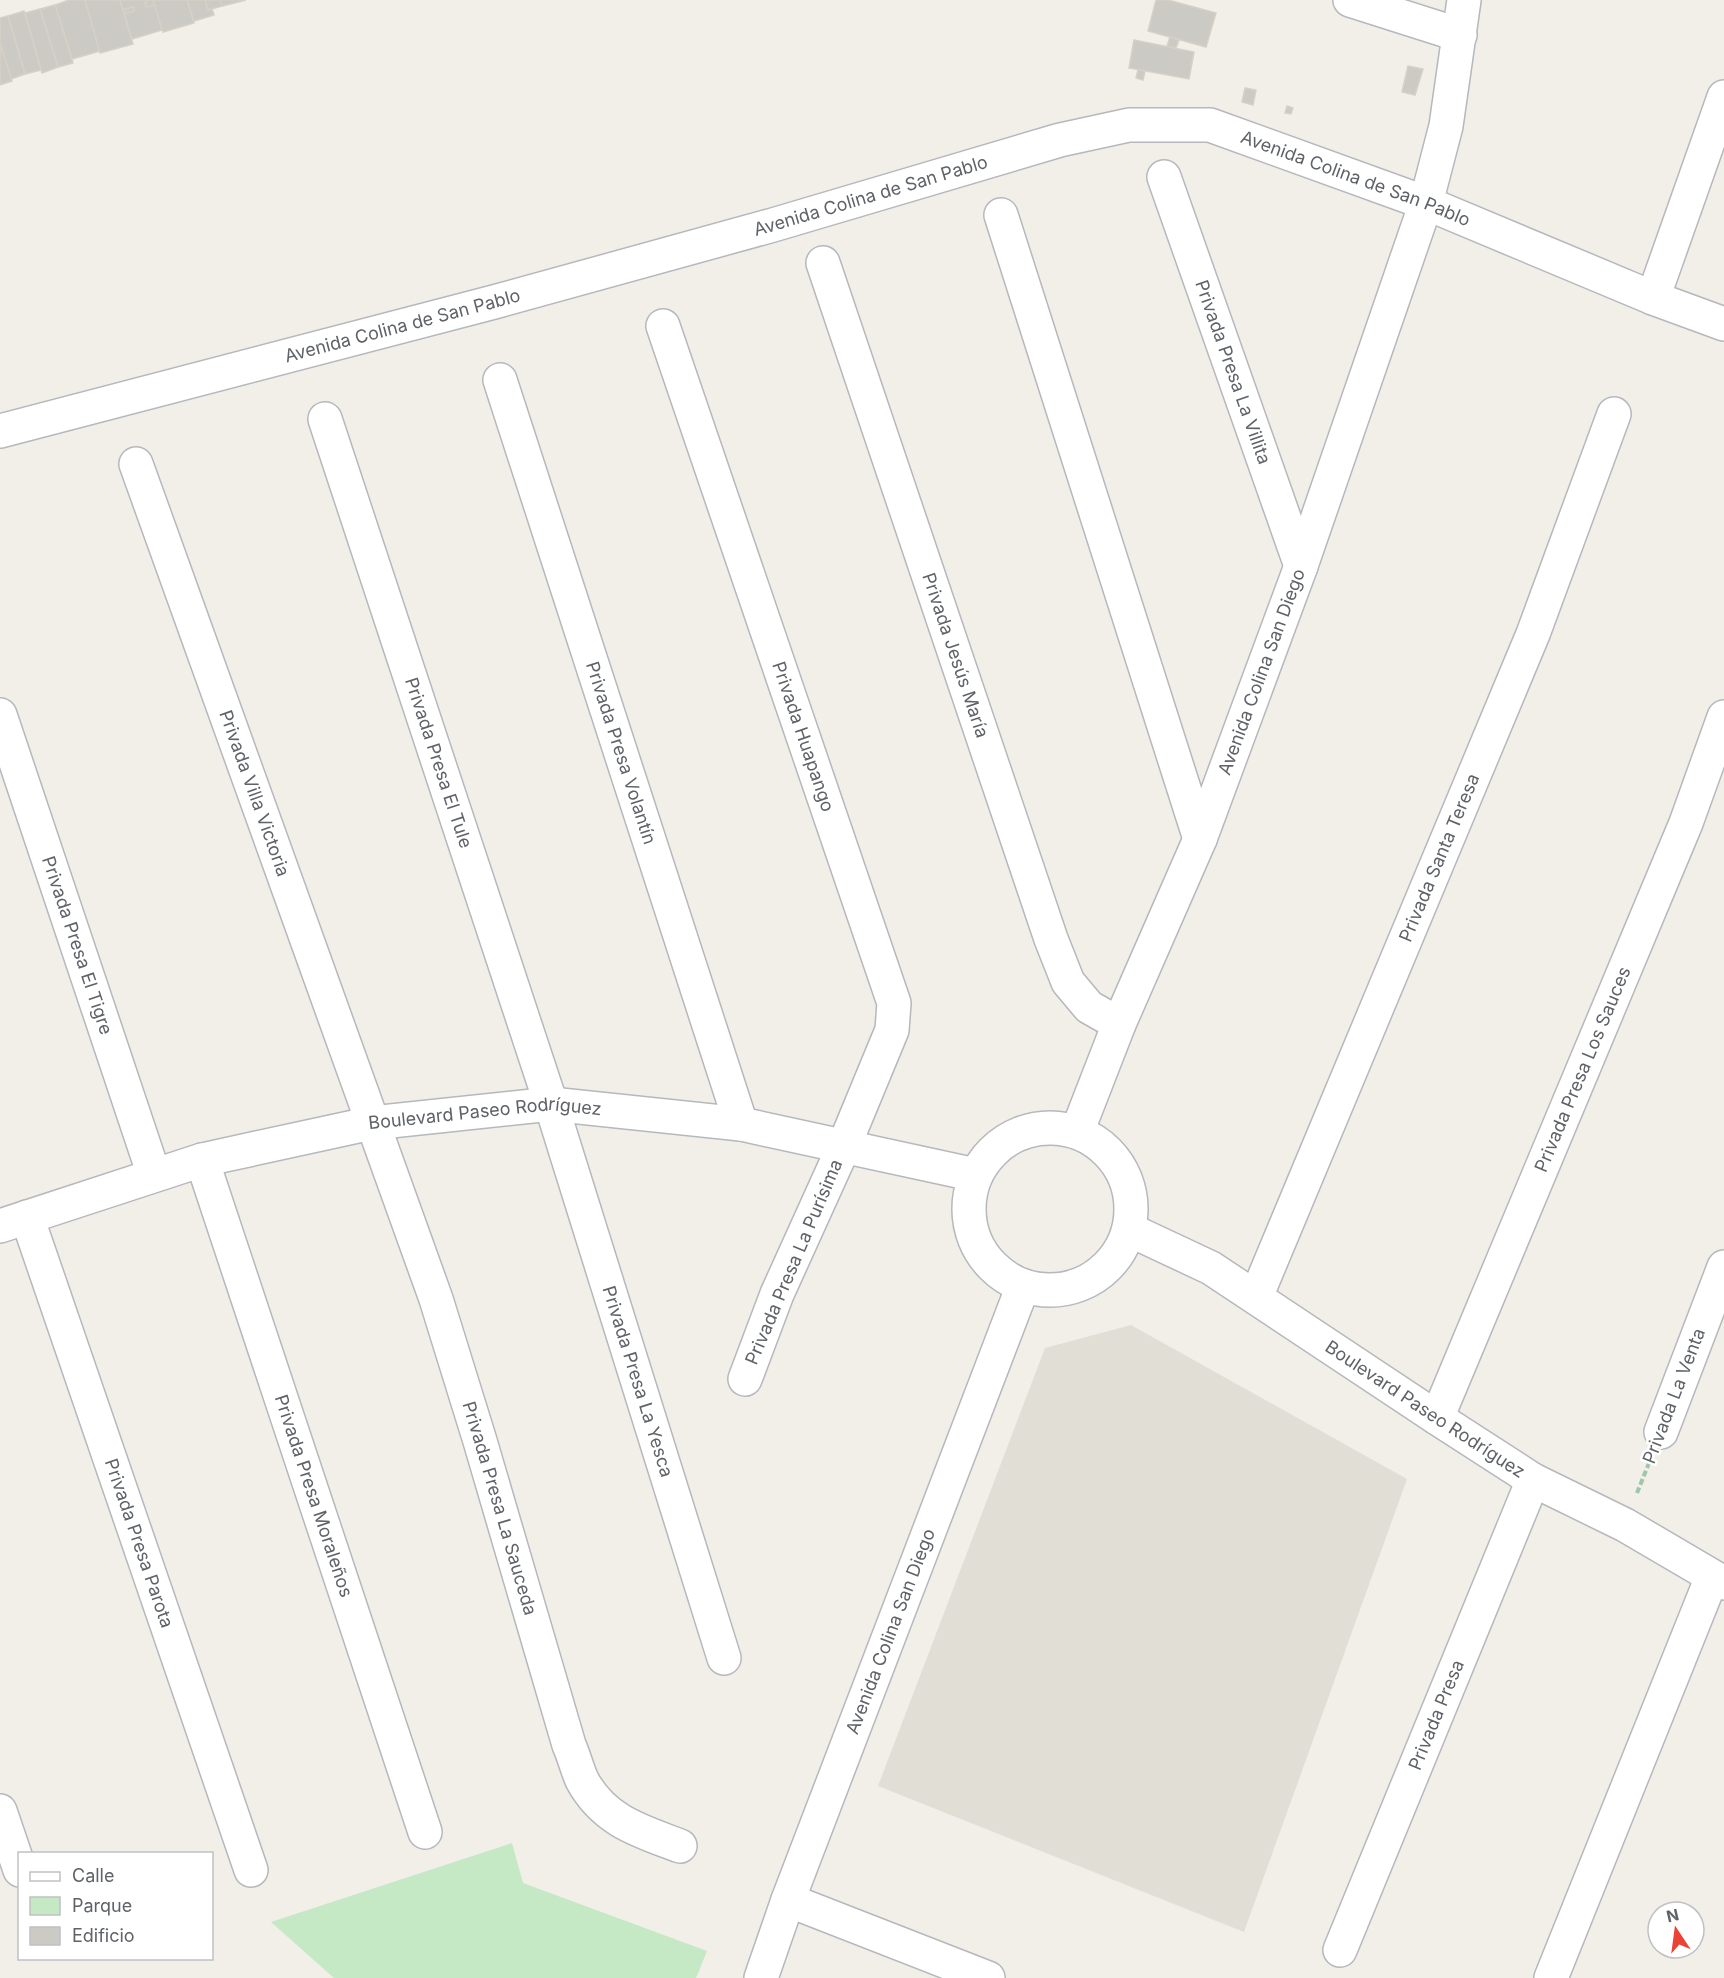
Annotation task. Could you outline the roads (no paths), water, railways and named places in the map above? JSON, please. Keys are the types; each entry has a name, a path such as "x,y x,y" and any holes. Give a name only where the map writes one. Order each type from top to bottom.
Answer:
{"street":[{"path":"1350,0 1460,35"},
{"name":"Avenida Colina San Diego","path":"1077,1132 1119,1024 1200,838 1301,566 1426,203 1446,126 1464,0"},
{"path":"1653,298 1724,97"},
{"name":"Avenida Colina de San Pablo","path":"0,431 494,302 773,225 1060,140 1129,125 1210,125 1426,203 1653,298 1724,324"},
{"name":"Privada Presa La Villita","path":"1164,177 1301,566"},
{"path":"1001,215 1200,838"},
{"name":"Privada Jesús María","path":"824,263 1051,939 1068,982 1089,1007 1119,1024"},
{"name":"Privada Huapango","path":"663,326 894,1003 892,1030 844,1146"},
{"name":"Privada Presa Volantín","path":"500,380 741,1124"},
{"name":"Privada Santa Teresa","path":"1256,1298 1533,634 1614,414"},
{"name":"Privada Presa El Tule","path":"325,419 551,1104"},
{"name":"Privada Villa Victoria","path":"136,464 372,1123"},
{"name":"Privada Presa El Tigre","path":"0,716 154,1175"},
{"name":"Privada Presa Los Sauces","path":"1437,1418 1686,823 1724,717"},
{"name":"Boulevard Paseo Rodríguez","path":"14,1222 202,1160 372,1123 551,1104 741,1124 976,1175"},
{"name":"Privada Presa La Yesca","path":"551,1104 724,1658"},
{"name":"Privada Presa La Sauceda","path":"372,1123 436,1299 569,1745 582,1780 603,1809 627,1826 680,1846"},
{"path":"1048,1128 1077,1132 1104,1147 1123,1171 1131,1199 1130,1230 1119,1254 1100,1274 1077,1286 1050,1291 1023,1286 1000,1274 982,1254 971,1230 969,1204 976,1175 993,1151 1018,1134 1048,1128"},
{"name":"Privada Presa La Purísima","path":"745,1379 795,1251 844,1146"},
{"name":"Privada Presa Moraleños","path":"202,1160 425,1833"},
{"name":"Privada Presa Parota","path":"14,1222 251,1870"},
{"name":"Boulevard Paseo Rodríguez","path":"1130,1230 1211,1268 1533,1480 1625,1525 1718,1580"},
{"name":"Privada La Venta","path":"1661,1432 1724,1267"},
{"name":"Avenida Colina San Diego","path":"761,1978 788,1900 1023,1286"},
{"name":"Privada Presa","path":"1340,1950 1533,1480"},
{"path":"1551,1978 1718,1580"},
{"path":"0,1811 18,1864"},
{"path":"788,1900 988,1978"}]}
